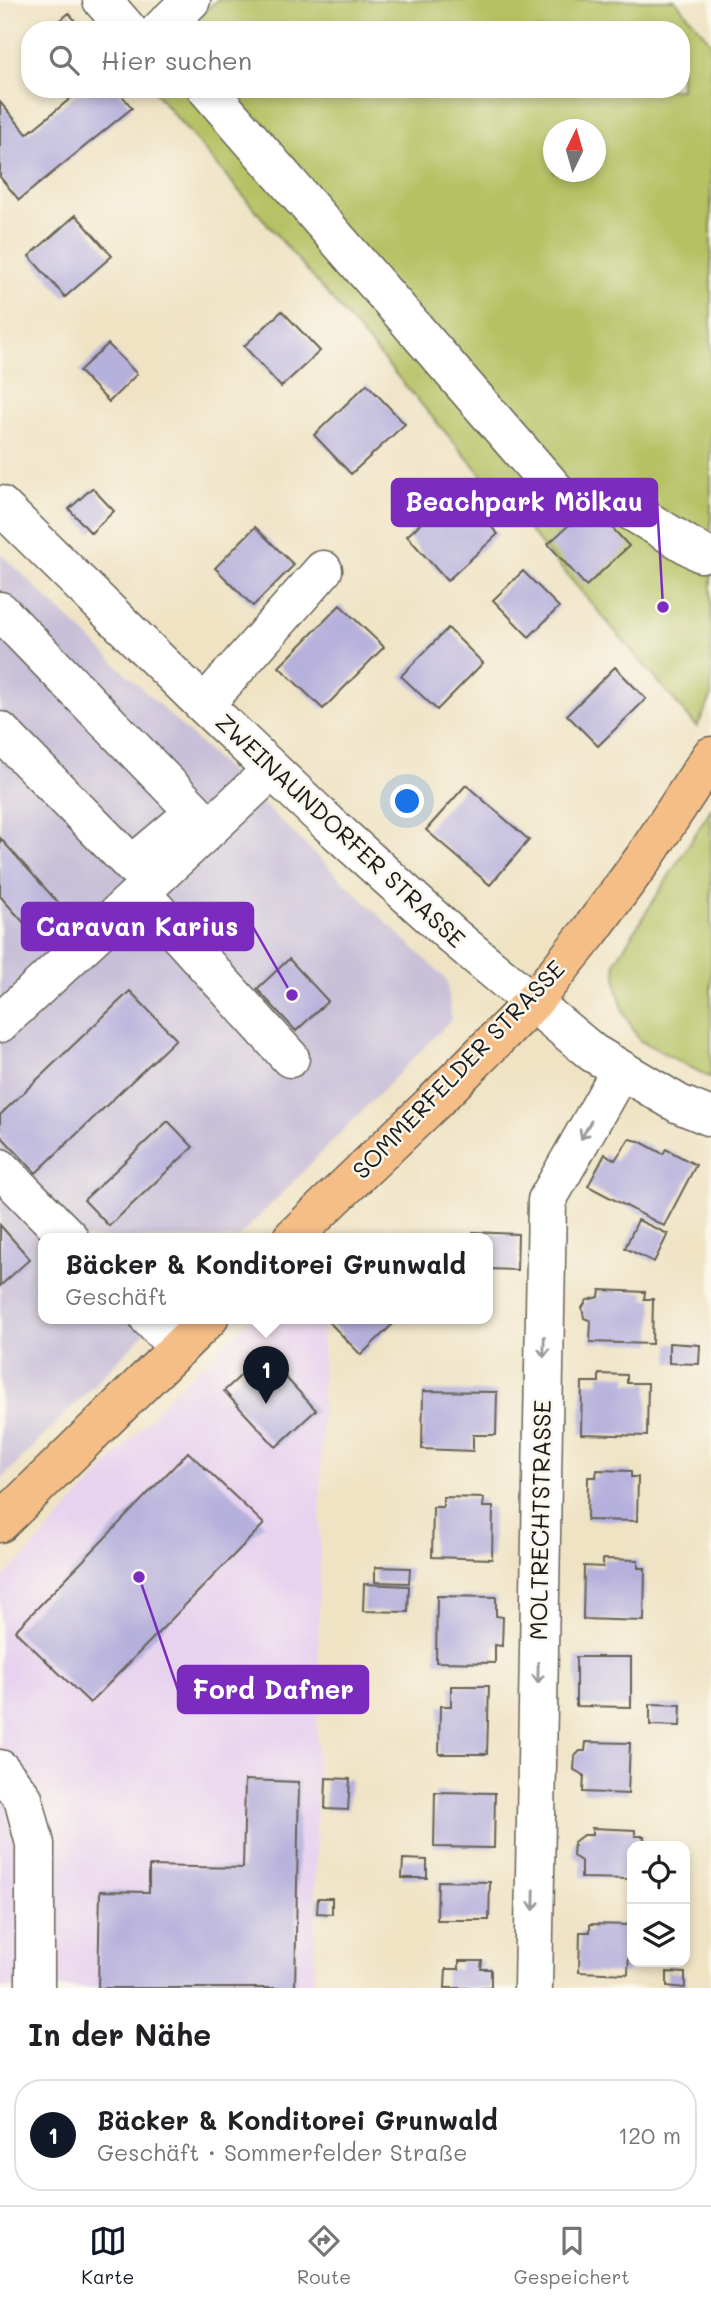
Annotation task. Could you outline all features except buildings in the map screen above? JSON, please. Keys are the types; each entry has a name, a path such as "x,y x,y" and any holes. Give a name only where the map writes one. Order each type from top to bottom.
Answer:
{"main road":[{"name":"SOMMERFELDER STRASSE","path":"297,1233 433,1103 532,1003 644,858 711,756"},
{"path":"4,1510 203,1324"}],"street":[{"path":"102,0 120,21"},
{"path":"169,21 191,0"},
{"path":"215,98 568,505 616,502 701,553"},
{"name":"ZWEINAUNDORFER STRASSE","path":"0,505 272,770 438,923 593,1053 679,1104 711,1118"},
{"path":"204,705 323,570"},
{"path":"0,611 195,812 132,865 0,731"},
{"path":"0,1023 272,770"},
{"path":"141,892 290,1058"},
{"name":"MOLTRECHTSTRASSE","path":"533,1988 547,1200 620,1071"},
{"path":"0,1168 64,1233"},
{"path":"155,1324 179,1348"},
{"path":"0,1769 23,1798 35,1844 35,1988"}],"shaded area":[{"path":"0,553 447,980 451,1020 243,1233 38,1233 38,1324 153,1324 0,1481"},
{"path":"245,1324 323,1324 314,1988 0,1988 0,1581 173,1393"}],"green space":[{"path":"217,0 675,0 711,42 711,698 697,727 160,98 690,98 690,21 195,21"},
{"path":"711,809 711,1078 639,1040 624,1013 617,988 615,962"}],"place":[{"name":"Beachpark Mölkau","path":"663,607"},
{"name":"Caravan Karius","path":"292,995"},
{"name":"Bäcker & Konditorei Grunwald","path":"266,1404"},
{"name":"Ford Dafner","path":"139,1577"}]}
